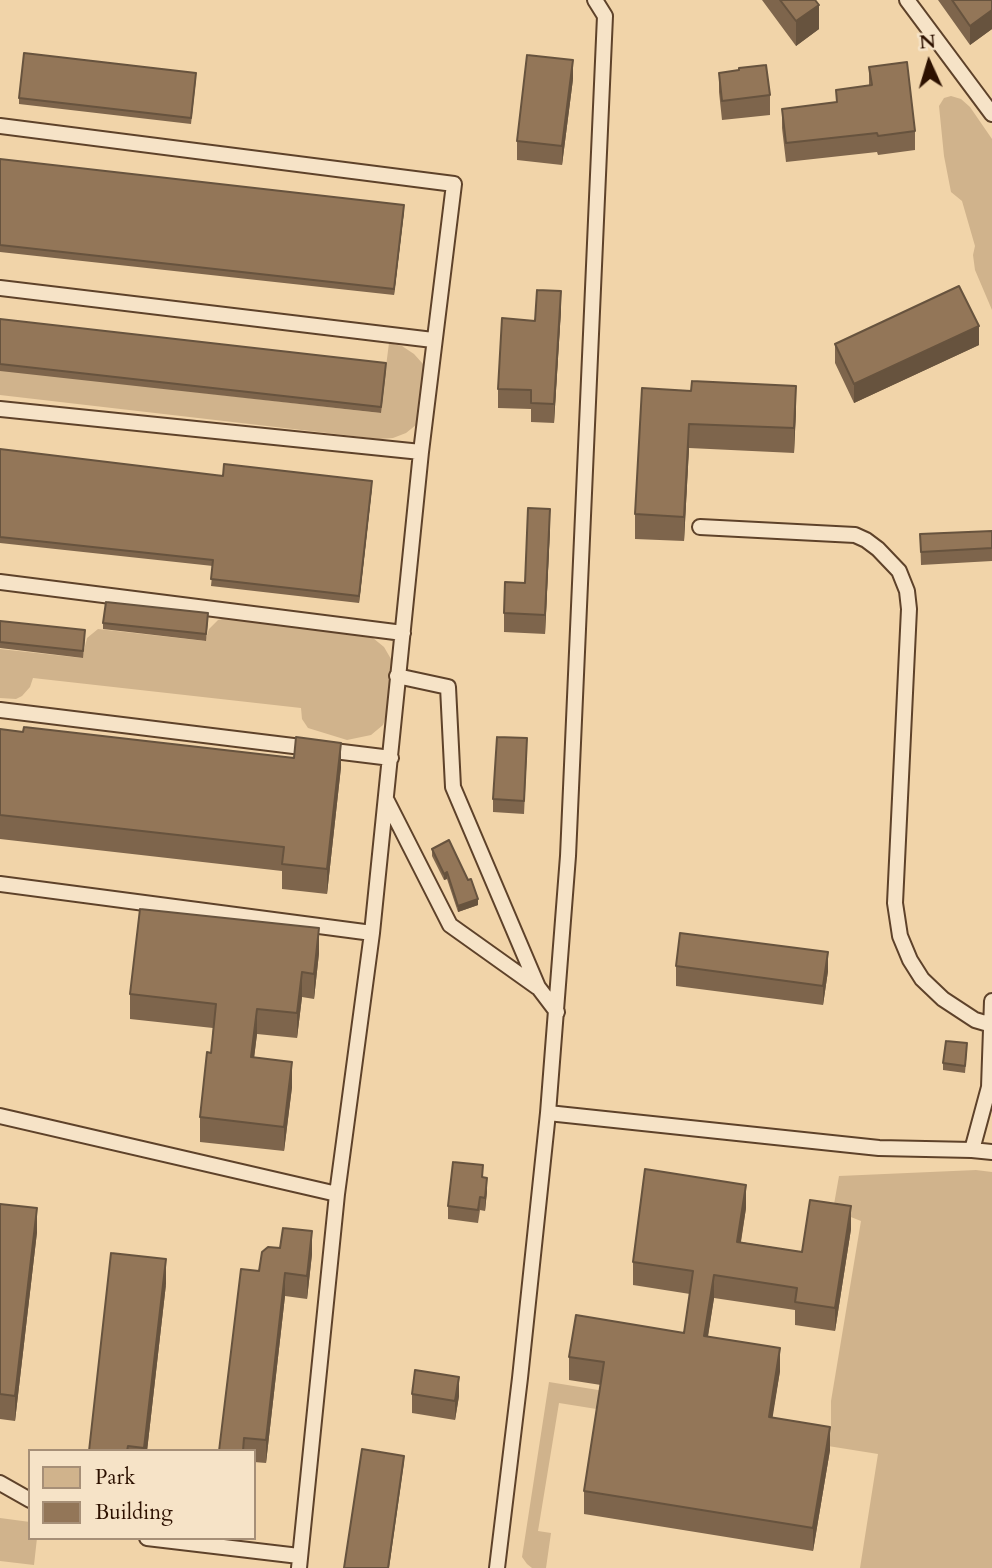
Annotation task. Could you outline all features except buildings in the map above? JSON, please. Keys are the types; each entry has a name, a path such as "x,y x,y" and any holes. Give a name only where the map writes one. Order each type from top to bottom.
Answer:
{"lane":[{"path":"497,1568 548,1113 568,856 605,16 595,0"},
{"path":"907,0 992,114"},
{"path":"0,126 454,184 433,340 397,676 387,800 337,1194 299,1562 160,1540"},
{"path":"0,288 433,340"},
{"path":"0,409 421,452"},
{"path":"700,527 855,535 878,549 899,571 907,591 909,609 895,903 900,936 922,979 943,999 975,1020 991,1025"},
{"path":"0,582 403,633"},
{"path":"397,676 448,687 453,787 538,987 557,1012"},
{"path":"0,710 391,758"},
{"path":"387,800 450,925 538,987"},
{"path":"0,884 372,933"},
{"path":"972,1150 989,1087 992,1001"},
{"path":"548,1113 880,1148 972,1150 992,1153"},
{"path":"0,1116 337,1194"},
{"path":"0,1483 28,1499"}],"green space":[{"path":"951,96 961,99 970,107 992,139 992,310 975,270 975,246 962,201 951,192 944,156 939,106 944,98"},
{"path":"389,343 402,346 414,354 423,364 428,377 424,414 406,433 393,438 379,439 0,395 0,371 12,371 380,413"},
{"path":"230,617 360,632 373,638 384,647 394,672 394,692 383,725 371,735 347,740 308,728 302,719 301,708 33,678 30,687 22,696 16,699 0,698 0,649 82,658 87,638 98,629 205,641 209,629 218,620"},
{"path":"976,1170 992,1172 992,1568 860,1568 878,1454 559,1403 538,1531 551,1533 546,1568 532,1568 527,1564 522,1557 549,1382 831,1428 831,1401 861,1221 833,1210 839,1176"},
{"path":"0,1518 28,1522 28,1540 37,1540 34,1565 0,1561"}]}
